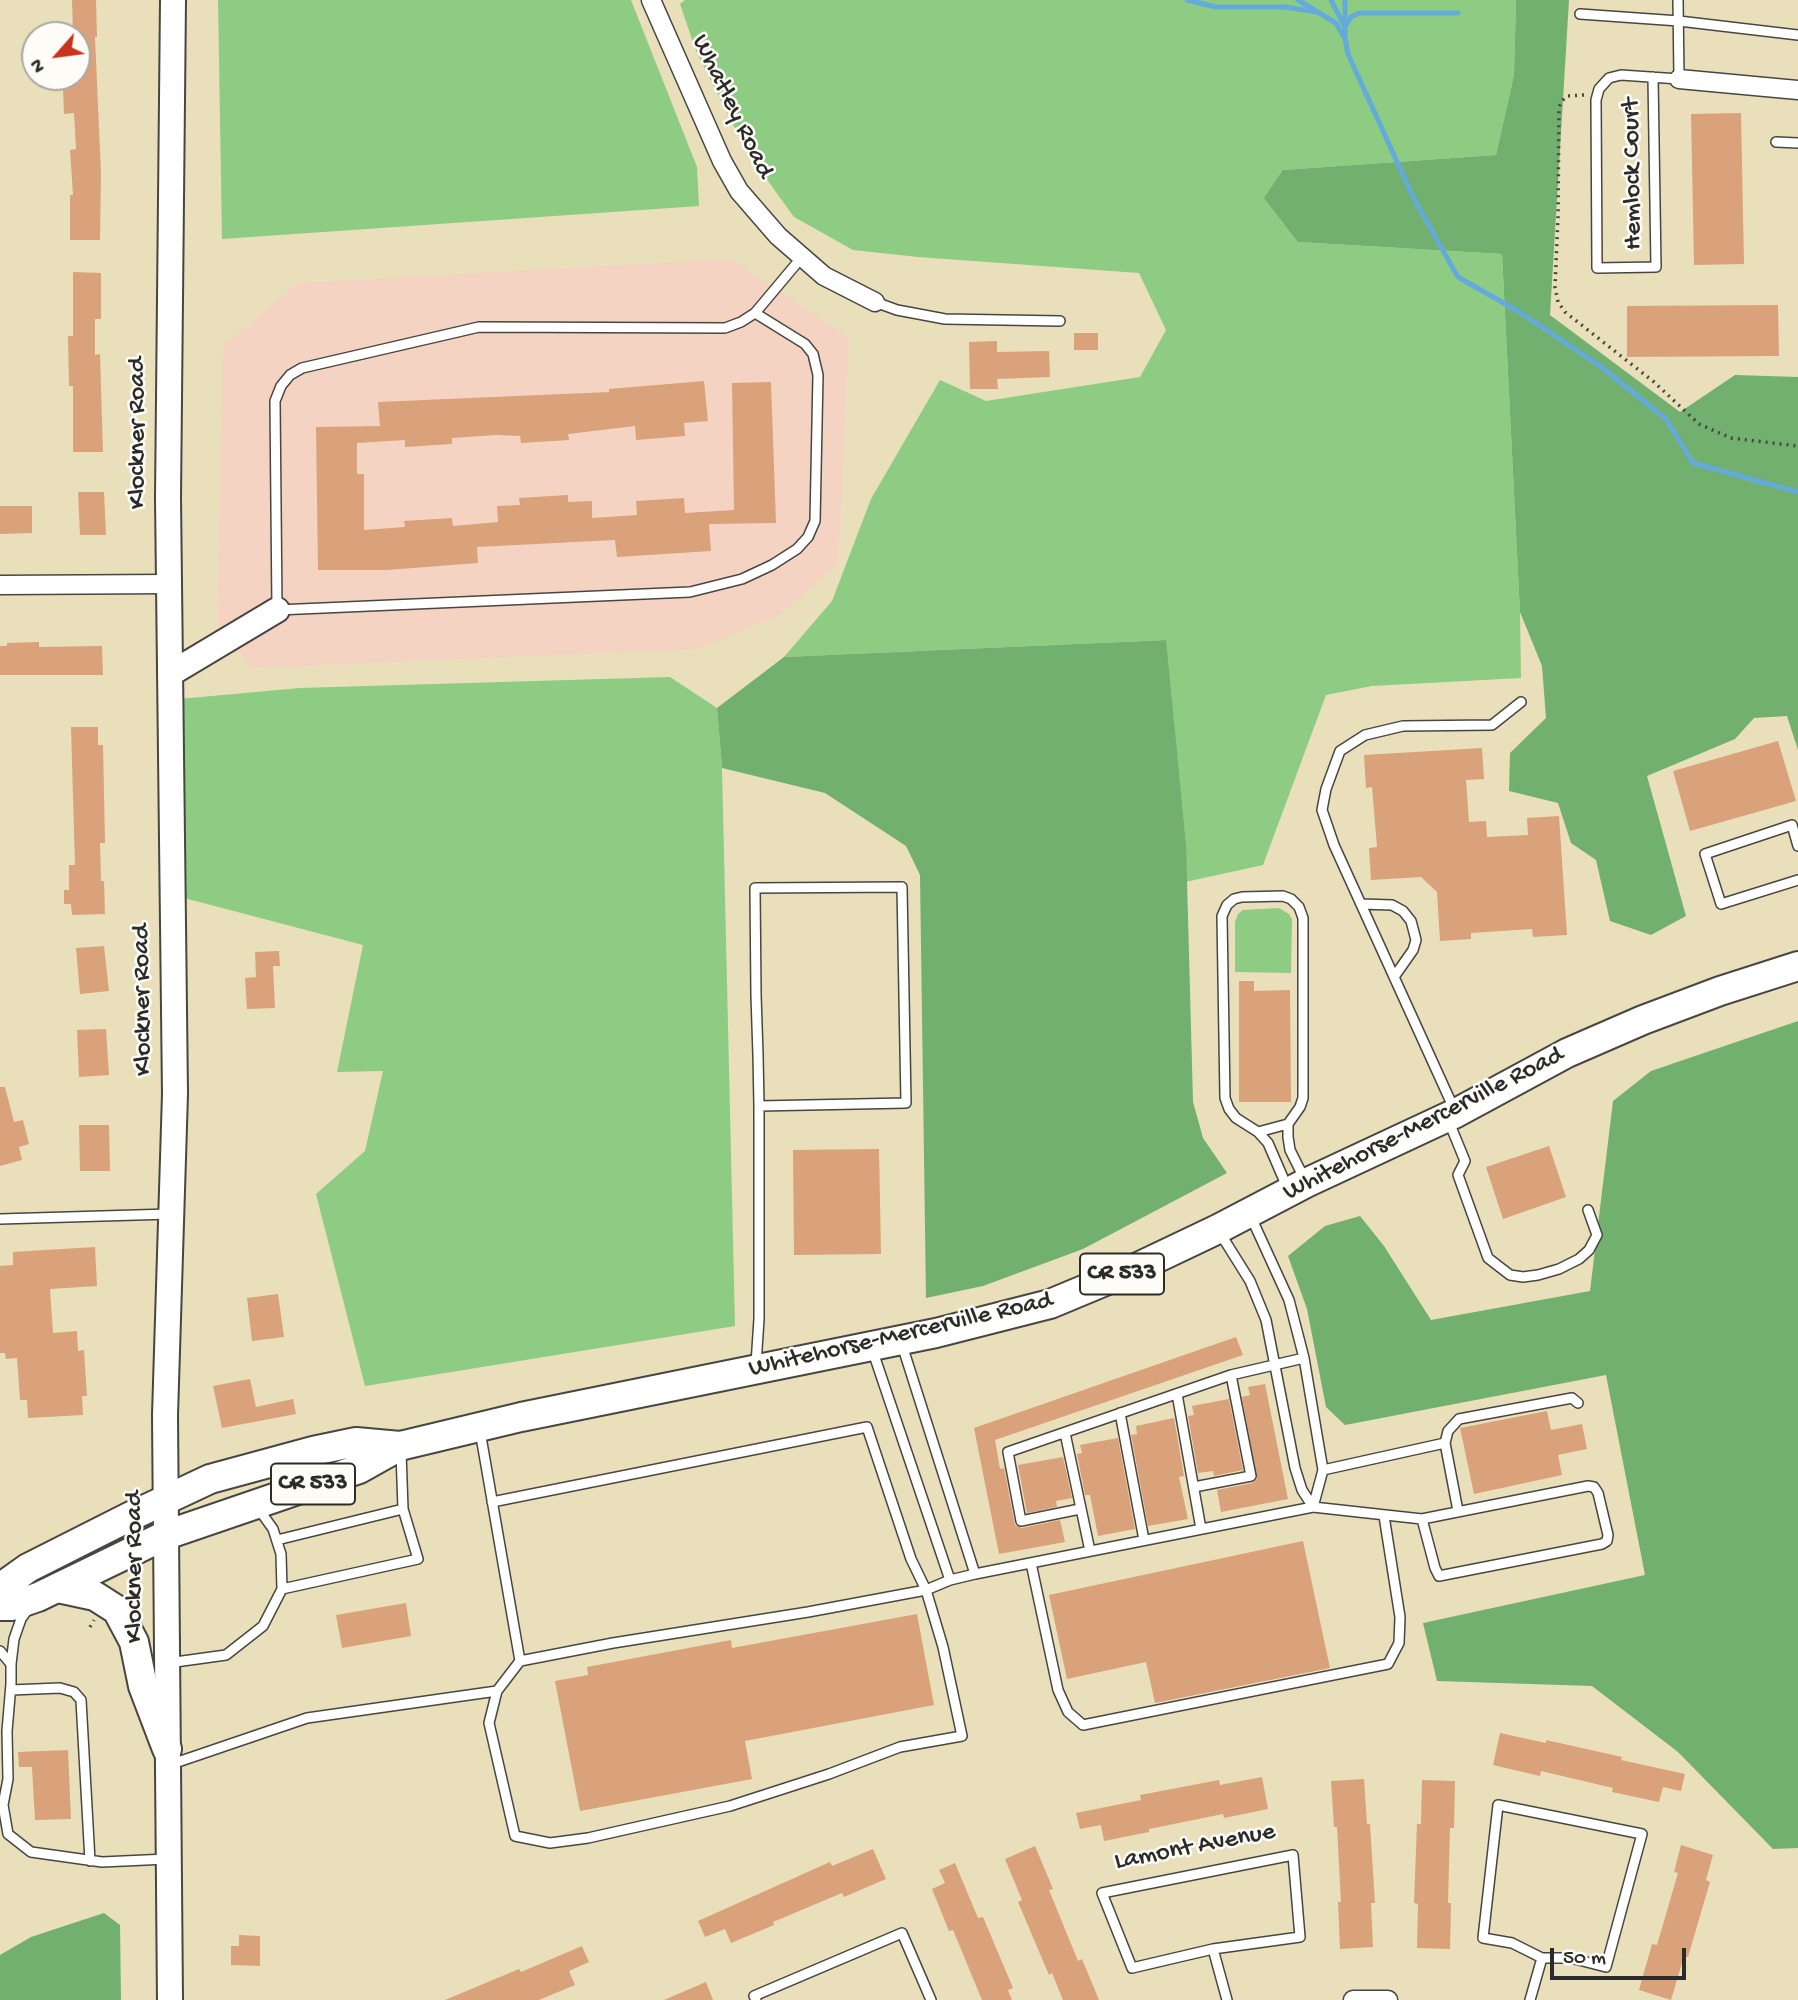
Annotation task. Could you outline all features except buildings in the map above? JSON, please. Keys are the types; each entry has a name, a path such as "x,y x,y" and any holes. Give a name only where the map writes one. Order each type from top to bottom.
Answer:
{"main road":[{"name":"Klockner Road","path":"170,2000 165,1415 175,1094 169,584 173,0"},
{"path":"170,674 277,610"},
{"name":"Whitehorse-Mercerville Road","path":"0,1606 12,1606 48,1592 166,1535 359,1469 400,1446 521,1416 901,1341 1050,1304 1135,1269 1218,1229 1298,1187 1451,1115 1567,1053 1720,991 1798,966"},
{"name":"Whitehorse-Mercerville Road","path":"13,1576 210,1479 355,1442 400,1446"},
{"path":"48,1592 95,1596 117,1610 134,1642 143,1686 167,1758"}],"street":[{"name":"Whatley Road","path":"651,0 722,161 757,214 824,276 874,302"},
{"path":"1679,79 1798,90"},
{"path":"0,585 169,584"},
{"path":"1353,2000 1388,2000"}],"lane":[{"path":"1678,0 1679,79"},
{"path":"1580,14 1798,34"},
{"name":"Hemlock Court","path":"1653,77 1656,267 1597,268 1598,94 1609,78 1621,75 1653,77 1679,79"},
{"path":"1776,142 1798,143"},
{"path":"755,313 805,344 813,354 818,375 815,521 808,537 797,549 772,565 742,579 690,592 277,610 275,401 281,386 290,375 302,368 479,327 724,328 755,313 802,257"},
{"path":"874,302 897,310 945,319 1060,321"},
{"path":"1521,702 1492,725 1403,726 1365,735 1340,751 1326,789 1322,810 1327,829 1394,977 1451,1115 1465,1161 1458,1175 1488,1258 1510,1275 1523,1277 1559,1269 1579,1259 1589,1250 1597,1235 1588,1210"},
{"path":"1798,846 1792,825 1705,854 1721,904 1798,880"},
{"path":"755,1370 759,1319 759,1106 755,888 902,887 905,1102 759,1106"},
{"path":"1283,896 1299,907 1303,918 1303,1098 1288,1124 1290,1150 1298,1187 1268,1143 1258,1132 1236,1118 1225,1098 1222,916 1227,905 1242,897 1283,896"},
{"path":"1361,904 1392,905 1403,911 1411,921 1416,940 1413,950 1394,977"},
{"path":"1258,1132 1288,1124"},
{"path":"1250,1213 1289,1300 1304,1358 1323,1470 1313,1507"},
{"path":"0,1219 171,1214"},
{"path":"1218,1229 1250,1281 1266,1320 1295,1468 1302,1490 1313,1507"},
{"path":"901,1341 975,1574"},
{"path":"871,1346 950,1580"},
{"path":"1080,1510 1020,1521 1008,1452 1231,1375 1304,1358"},
{"path":"1194,1487 1251,1476 1231,1375"},
{"path":"1177,1394 1201,1529"},
{"path":"1458,1511 1446,1443 1448,1431 1459,1419 1572,1398 1578,1404"},
{"path":"1121,1413 1144,1540"},
{"path":"479,1427 520,1661"},
{"path":"492,1502 867,1427 911,1559 926,1590 943,1647 962,1736 900,1747 829,1774 730,1806 587,1838 550,1843 515,1836 489,1723 497,1691 520,1661 926,1590 975,1574 1313,1507 1422,1519 1588,1486 1594,1487 1598,1493 1608,1535 1607,1541 1602,1544 1439,1576 1422,1519"},
{"path":"1065,1433 1090,1551"},
{"path":"1323,1470 1446,1443"},
{"path":"282,1588 418,1559 403,1510 400,1446"},
{"path":"167,1663 226,1655 263,1626 282,1588 281,1554 273,1529 254,1503"},
{"path":"277,1540 403,1510"},
{"path":"1031,1563 1058,1690 1068,1712 1083,1725 1388,1664 1399,1643 1400,1617 1384,1516"},
{"path":"48,1592 21,1619 14,1639 7,1731 8,1779 3,1805 8,1834 31,1852 102,1862 168,1859"},
{"path":"0,1651 11,1664"},
{"path":"11,1690 60,1688 74,1692 81,1700 90,1861"},
{"path":"167,1758 307,1718 497,1691"},
{"path":"1498,1805 1642,1834 1606,1967 1571,1958 1542,1958 1512,1942 1483,1938 1498,1805"},
{"name":"Lamont Avenue","path":"1293,1855 1300,1937 1213,1949 1132,1968 1102,1893 1293,1855"},
{"path":"755,2000 754,1996 902,1933 931,2000"},
{"path":"1213,1949 1227,2000"},
{"path":"1530,2000 1542,1958"}],"path":[{"path":"1598,94 1567,96 1560,102 1555,287 1558,302 1565,312 1654,383 1699,424 1731,438 1798,446"}],"shaded area":[{"path":"731,259 849,338 838,564 780,615 699,649 251,668 217,622 223,346 298,283"}],"green space":[{"path":"218,0 631,0 697,167 699,206 222,239"},
{"path":"685,0 1516,0 1514,75 1496,155 1284,170 1298,242 1502,254 1521,678 1372,686 1326,695 1263,865 1185,882 1186,843 1165,640 784,657 832,601 871,499 940,380 986,401 1140,377 1166,330 1139,273 853,250 794,217 747,152 696,51 680,4"},
{"path":"1516,0 1569,0 1550,315 1680,412 1735,375 1798,377 1798,750 1787,716 1754,718 1735,739 1647,776 1686,916 1651,935 1610,921 1596,860 1571,843 1558,803 1509,791 1510,753 1546,718 1542,666 1520,612 1502,254 1298,242 1264,198 1283,170 1496,155 1514,75"},
{"path":"1166,640 1186,843 1193,1102 1203,1138 1227,1173 1083,1249 983,1286 926,1298 920,875 906,846 825,793 722,768 717,708 784,657"},
{"path":"670,677 717,708 722,768 735,1326 365,1386 316,1194 365,1151 383,1071 337,1072 363,945 169,894 168,700 300,688"},
{"path":"1279,908 1292,919 1291,973 1235,972 1235,922 1238,914 1243,910"},
{"path":"1798,1021 1798,1848 1773,1849 1678,1752 1592,1686 1437,1681 1423,1623 1645,1575 1606,1375 1345,1425 1326,1407 1307,1309 1288,1256 1325,1226 1360,1216 1384,1246 1431,1320 1590,1291 1613,1101 1651,1071"},
{"path":"104,1913 120,1925 121,2000 0,2000 0,1955 31,1937"}],"waterway":[{"path":"1187,0 1216,7 1285,7 1318,12"},
{"path":"1298,0 1336,23 1344,37"},
{"path":"1331,0 1344,25"},
{"path":"1345,0 1345,38 1348,54 1414,199 1458,277 1521,313 1600,366 1666,419 1693,463 1798,492"},
{"path":"1345,27 1351,17 1359,13 1458,13"}]}
